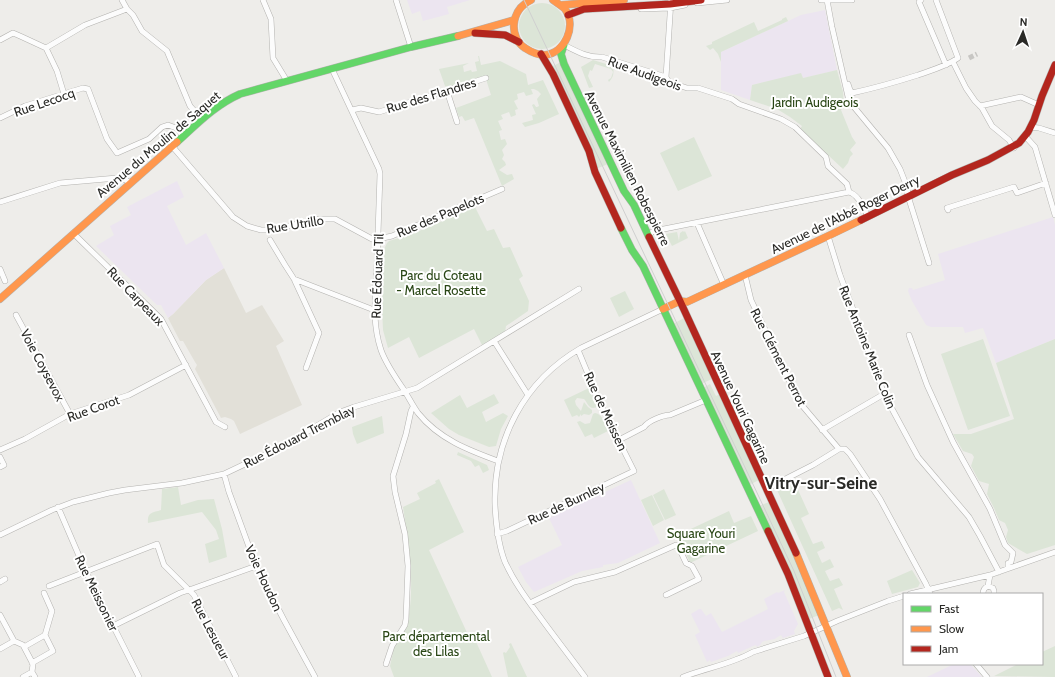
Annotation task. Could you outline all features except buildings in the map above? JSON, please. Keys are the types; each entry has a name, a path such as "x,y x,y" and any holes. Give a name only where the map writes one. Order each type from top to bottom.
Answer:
{"main road":[{"path":"519,42 514,31 514,20 518,10 525,3 531,0"},
{"path":"558,1 624,0"},
{"path":"569,17 584,9 670,4 701,0"},
{"path":"541,54 552,53 564,45 568,39 571,25 569,17 558,1"},
{"path":"517,2 518,10"},
{"name":"Avenue du Moulin de Saquet","path":"2,296 222,103 240,94 410,47 471,33 514,20"},
{"name":"Avenue du Moulin de Saquet","path":"471,33 505,35 519,42 528,51 541,54"},
{"name":"Avenue Maximilien Robespierre","path":"564,45 561,54 573,84 624,191 634,205 680,301"},
{"name":"Avenue Maximilien Robespierre","path":"541,54 553,74 586,144 595,172 632,250 643,266 662,310"},
{"name":"Avenue de l'Abbé Roger Derry","path":"662,310 680,301 687,302 724,285 952,175 1014,148 1025,136 1030,127 1055,65"},
{"name":"Avenue Youri Gagarine","path":"680,301 804,570 847,677"},
{"path":"662,310 788,574 828,677"}],"street":[{"path":"122,0 127,9 134,15 142,32 167,51 190,106 202,119"},
{"path":"263,0 271,19 273,58 287,81"},
{"path":"396,0 410,47"},
{"path":"666,78 670,4 727,0"},
{"path":"821,0 852,0"},
{"path":"827,0 848,99 888,148 900,169 907,187 908,196 929,263"},
{"path":"921,0 919,2 946,65"},
{"path":"848,99 852,93 878,88 946,65 958,58 936,0"},
{"path":"46,48 85,25 127,9"},
{"path":"0,40 13,33 46,48 57,71 64,94"},
{"name":"Rue Audigeois","path":"564,45 583,54 594,57 602,57 666,78 669,82 687,88 698,88 732,99 739,104 781,119 795,128 826,157 828,166 847,184 849,192 856,196 868,216"},
{"path":"953,62 966,88 982,108 992,126 1009,140 1014,148"},
{"name":"Rue Édouard Til","path":"332,69 379,168 378,239 374,310 376,330 382,351 390,369 425,422 445,438 458,445 498,461"},
{"path":"843,76 847,80 852,93"},
{"name":"Rue des Flandres","path":"352,110 361,108 379,112 486,78"},
{"name":"Rue Lecocq","path":"0,118 25,106 83,88 88,89 107,139 117,153 149,138 162,127 168,125 176,128 183,136"},
{"path":"447,91 457,122"},
{"path":"980,106 1021,97 1039,105"},
{"path":"1030,127 1055,133"},
{"path":"1025,136 1035,147 1055,215"},
{"name":"Rue Utrillo","path":"172,146 233,217 247,226 261,230 271,230 320,219 335,219 372,239 378,239"},
{"path":"0,202 60,183 117,178 124,179 130,183"},
{"path":"948,210 948,208 1014,186 1017,193 1046,183"},
{"name":"Rue des Papelots","path":"378,239 392,236 502,189"},
{"path":"664,229 849,192"},
{"path":"697,223 724,285"},
{"name":"Rue Carpeaux","path":"73,233 161,319 216,422 225,427"},
{"name":"Rue Antoine Marie Colin","path":"828,236 840,275 884,394 918,457 969,517 999,572"},
{"path":"270,240 294,279 319,333 306,368"},
{"path":"0,269 5,281"},
{"name":"Rue Clément Perrot","path":"745,275 751,300 800,403 839,449 847,450 880,499 929,592"},
{"path":"294,279 374,310"},
{"name":"Rue Édouard Tremblay","path":"0,535 58,507 73,502 109,493 182,483 224,474 283,446 340,412 417,388 579,289"},
{"path":"584,677 520,591 505,562 495,522 495,496 498,461 506,436 516,414 528,395 548,371 578,350 662,310"},
{"name":"Voie Coysevox","path":"16,315 70,414"},
{"path":"909,335 927,385 953,442 990,509 1005,545 1013,553 1011,562 1008,564 1008,568"},
{"path":"494,341 528,395"},
{"name":"Rue de Meissen","path":"578,350 594,391 634,471"},
{"name":"Rue Corot","path":"0,450 25,439 70,414 129,395 186,365"},
{"path":"822,430 884,394"},
{"path":"619,440 644,428 646,424 706,400"},
{"path":"386,664 392,646 405,625 406,619 408,566 405,534 395,492 393,476 411,412 414,407"},
{"path":"766,489 813,465 839,449"},
{"path":"0,457 2,466"},
{"name":"Rue de Burnley","path":"497,534 507,531 634,471"},
{"name":"Voie Houdon","path":"224,474 256,566 315,677"},
{"name":"Rue Meissonier","path":"58,507 86,572 139,677"},
{"name":"Rue Lesueur","path":"86,572 157,544 164,565 194,595 236,677"},
{"path":"530,603 574,582 615,572 676,545 686,563 692,566 698,579 666,595"},
{"path":"929,592 990,575 1055,552"},
{"path":"113,626 180,593 256,566"},
{"path":"49,586 86,572"},
{"path":"983,593 983,590 988,586 990,575"},
{"path":"988,586 993,588 994,593"},
{"path":"32,663 53,651 45,635 52,611 44,593"},
{"path":"683,677 736,660 753,652 804,636 888,600 903,596"},
{"path":"0,615 14,641 24,647 33,664 33,674 23,677"},
{"path":"24,647 45,635"},
{"path":"0,649 14,641"},
{"path":"977,665 987,677"}],"shaded area":[{"path":"407,0 470,0 447,7 449,14 423,21 420,11 412,14"},
{"path":"825,10 837,70 803,78 801,74 752,85 750,100 721,90 721,52 801,15"},
{"path":"177,181 184,197 167,206 186,245 206,233 224,268 206,280 168,318 161,305 157,305 96,246 114,235 110,226 131,215 127,207"},
{"path":"1053,217 1055,225 1055,339 996,363 983,328 965,333 963,327 931,327 926,325 908,291 909,288 912,288 913,290 945,280 938,254"},
{"path":"224,268 246,313 262,305 284,341 276,346 302,405 240,434 234,421 225,417 221,418 195,369 197,365 183,341 180,341 168,318 206,280"},
{"path":"631,480 660,543 618,563 603,565 603,567 582,571 534,592 526,582 518,567 562,545 549,518"},
{"path":"785,590 784,592 798,624 794,631 795,634 783,638 781,635 775,639 762,642 757,647 756,645 738,653 737,651 728,656 707,662 695,635 700,632 691,614 699,609 701,609 706,616 711,613 722,632 768,609 764,599 777,592 778,593"},
{"path":"952,665 971,665 982,677 927,677"}],"green space":[{"path":"547,3 559,9 564,17 564,35 559,43 551,48 537,49 525,43 520,35 519,21 525,9 533,4"},
{"path":"786,17 788,21 721,52 721,62 718,54 713,48 710,50 706,46 754,22 758,31"},
{"path":"478,56 481,65 500,61 526,74 528,85 543,80 559,114 539,123 525,127 522,123 533,120 532,115 536,114 532,105 534,104 536,107 539,106 537,99 541,94 534,89 531,89 533,94 526,96 524,92 517,94 518,99 514,101 518,109 515,110 516,115 511,117 509,112 501,115 503,119 498,121 502,130 499,131 501,140 505,139 507,144 502,150 504,155 502,159 506,165 499,170 507,175 512,174 514,179 502,186 474,118 465,121 462,116 459,117 456,108 491,95 485,76 447,87 445,86 439,69 469,63 463,66 464,72 471,70 472,72 477,71 475,62 479,61"},
{"path":"593,60 613,66 614,70 612,78 609,82 608,80 611,78 613,72 611,69 595,64 592,71 590,70 588,76 593,87 589,88 581,67"},
{"path":"561,62 608,164 596,169 551,67"},
{"name":"Jardin Audigeois","path":"837,70 843,92 844,106 841,110 856,143 850,150 853,154 843,169 800,129 802,126 790,117 777,109 750,100 752,85 801,73 803,78"},
{"path":"694,137 712,176 678,191 660,153"},
{"name":"Parc du Coteau - Marcel Rosette","path":"475,207 487,231 494,229 503,248 510,247 523,276 519,279 529,301 528,311 506,326 505,332 482,345 474,329 419,358 409,337 388,348 383,330 382,308 384,249 387,243"},
{"path":"685,231 688,238 672,246 666,234 677,232 679,241 680,233"},
{"path":"625,291 634,309 619,317 610,298"},
{"path":"684,318 712,379 701,384 673,324"},
{"path":"983,339 1010,416 968,430 941,354"},
{"path":"1055,339 1055,545 1027,554 1008,543 1006,537 1008,530 1005,523 999,520 987,494 989,484 979,481 971,466 974,457 972,454 963,451 953,434 971,434 1014,419 996,363"},
{"path":"710,384 716,396 720,394 759,480 749,485 703,388"},
{"path":"589,388 597,407 592,408 584,399 577,398 575,401 576,405 581,411 584,402 592,410 592,413 581,416 581,414 579,417 577,415 572,417 564,400"},
{"path":"494,394 499,403 482,412 486,422 503,413 508,416 501,429 496,446 489,447 459,435 449,429 431,413 460,395 467,408"},
{"path":"595,413 600,415 608,431 594,438 592,434 585,437 577,422 580,421 585,424 590,423 593,414"},
{"path":"382,416 384,433 357,444 352,427"},
{"path":"458,452 487,465 489,470 483,473 479,465 475,467 471,461 457,455"},
{"name":"Parc départemental des Lilas","path":"439,479 464,532 429,550 469,637 473,635 492,677 394,677 390,666 394,647 407,627 411,600 410,559 403,507 420,499 417,493 436,483 435,481"},
{"path":"794,481 809,514 801,518 813,544 822,541 825,548 817,552 822,563 830,559 834,567 825,571 830,581 839,578 843,585 834,589 843,610 839,608 832,611 777,490"},
{"path":"178,487 181,505 198,500 214,499 222,529 227,557 209,563 205,544 219,539 216,530 202,512 148,523 149,515 161,510 162,489"},
{"path":"664,489 676,515 665,520 653,495"},
{"path":"652,495 664,520 653,526 641,500"},
{"path":"769,502 799,565 819,615 809,619 759,506"},
{"name":"Square Youri Gagarine","path":"729,511 734,523 751,516 758,531 690,563 678,535"},
{"path":"912,570 920,583 918,587 892,594 887,581"},
{"path":"511,643 527,677 508,677 503,653 506,653 510,647 509,644"},
{"path":"1055,646 1055,677 994,676 1016,665 1043,665 1043,652"}],"tunnel":[{"path":"969,58 977,54"}],"tram line":[{"path":"524,0 794,571 836,677"}],"traffic: fast":[{"path":"177,142 214,109 240,94 411,47 458,36"},
{"path":"564,45 561,54 564,64 624,191 634,205 649,237"},
{"path":"621,228 632,250 643,266 768,531"}],"traffic: slow":[{"path":"531,0 524,4 517,13 514,24 515,34 518,41 525,48 534,53 545,55 552,53 563,44 567,38 569,30 570,23 565,9 553,0"},
{"path":"561,5 624,0"},
{"path":"458,36 514,20"},
{"path":"0,299 177,142"},
{"path":"663,309 680,301 687,302 861,220"},
{"path":"796,553 847,677"}],"traffic: jam":[{"path":"568,15 584,9 670,4 701,0"},
{"path":"475,33 505,35 519,42"},
{"path":"541,54 553,74 589,151 595,172 621,228"},
{"path":"861,220 952,175 988,160 1019,143 1028,132 1034,120 1055,65"},
{"path":"649,237 796,553"},
{"path":"768,531 788,574 828,677"}],"district":[{"name":"Vitry-sur-Seine","path":"821,483"}]}
